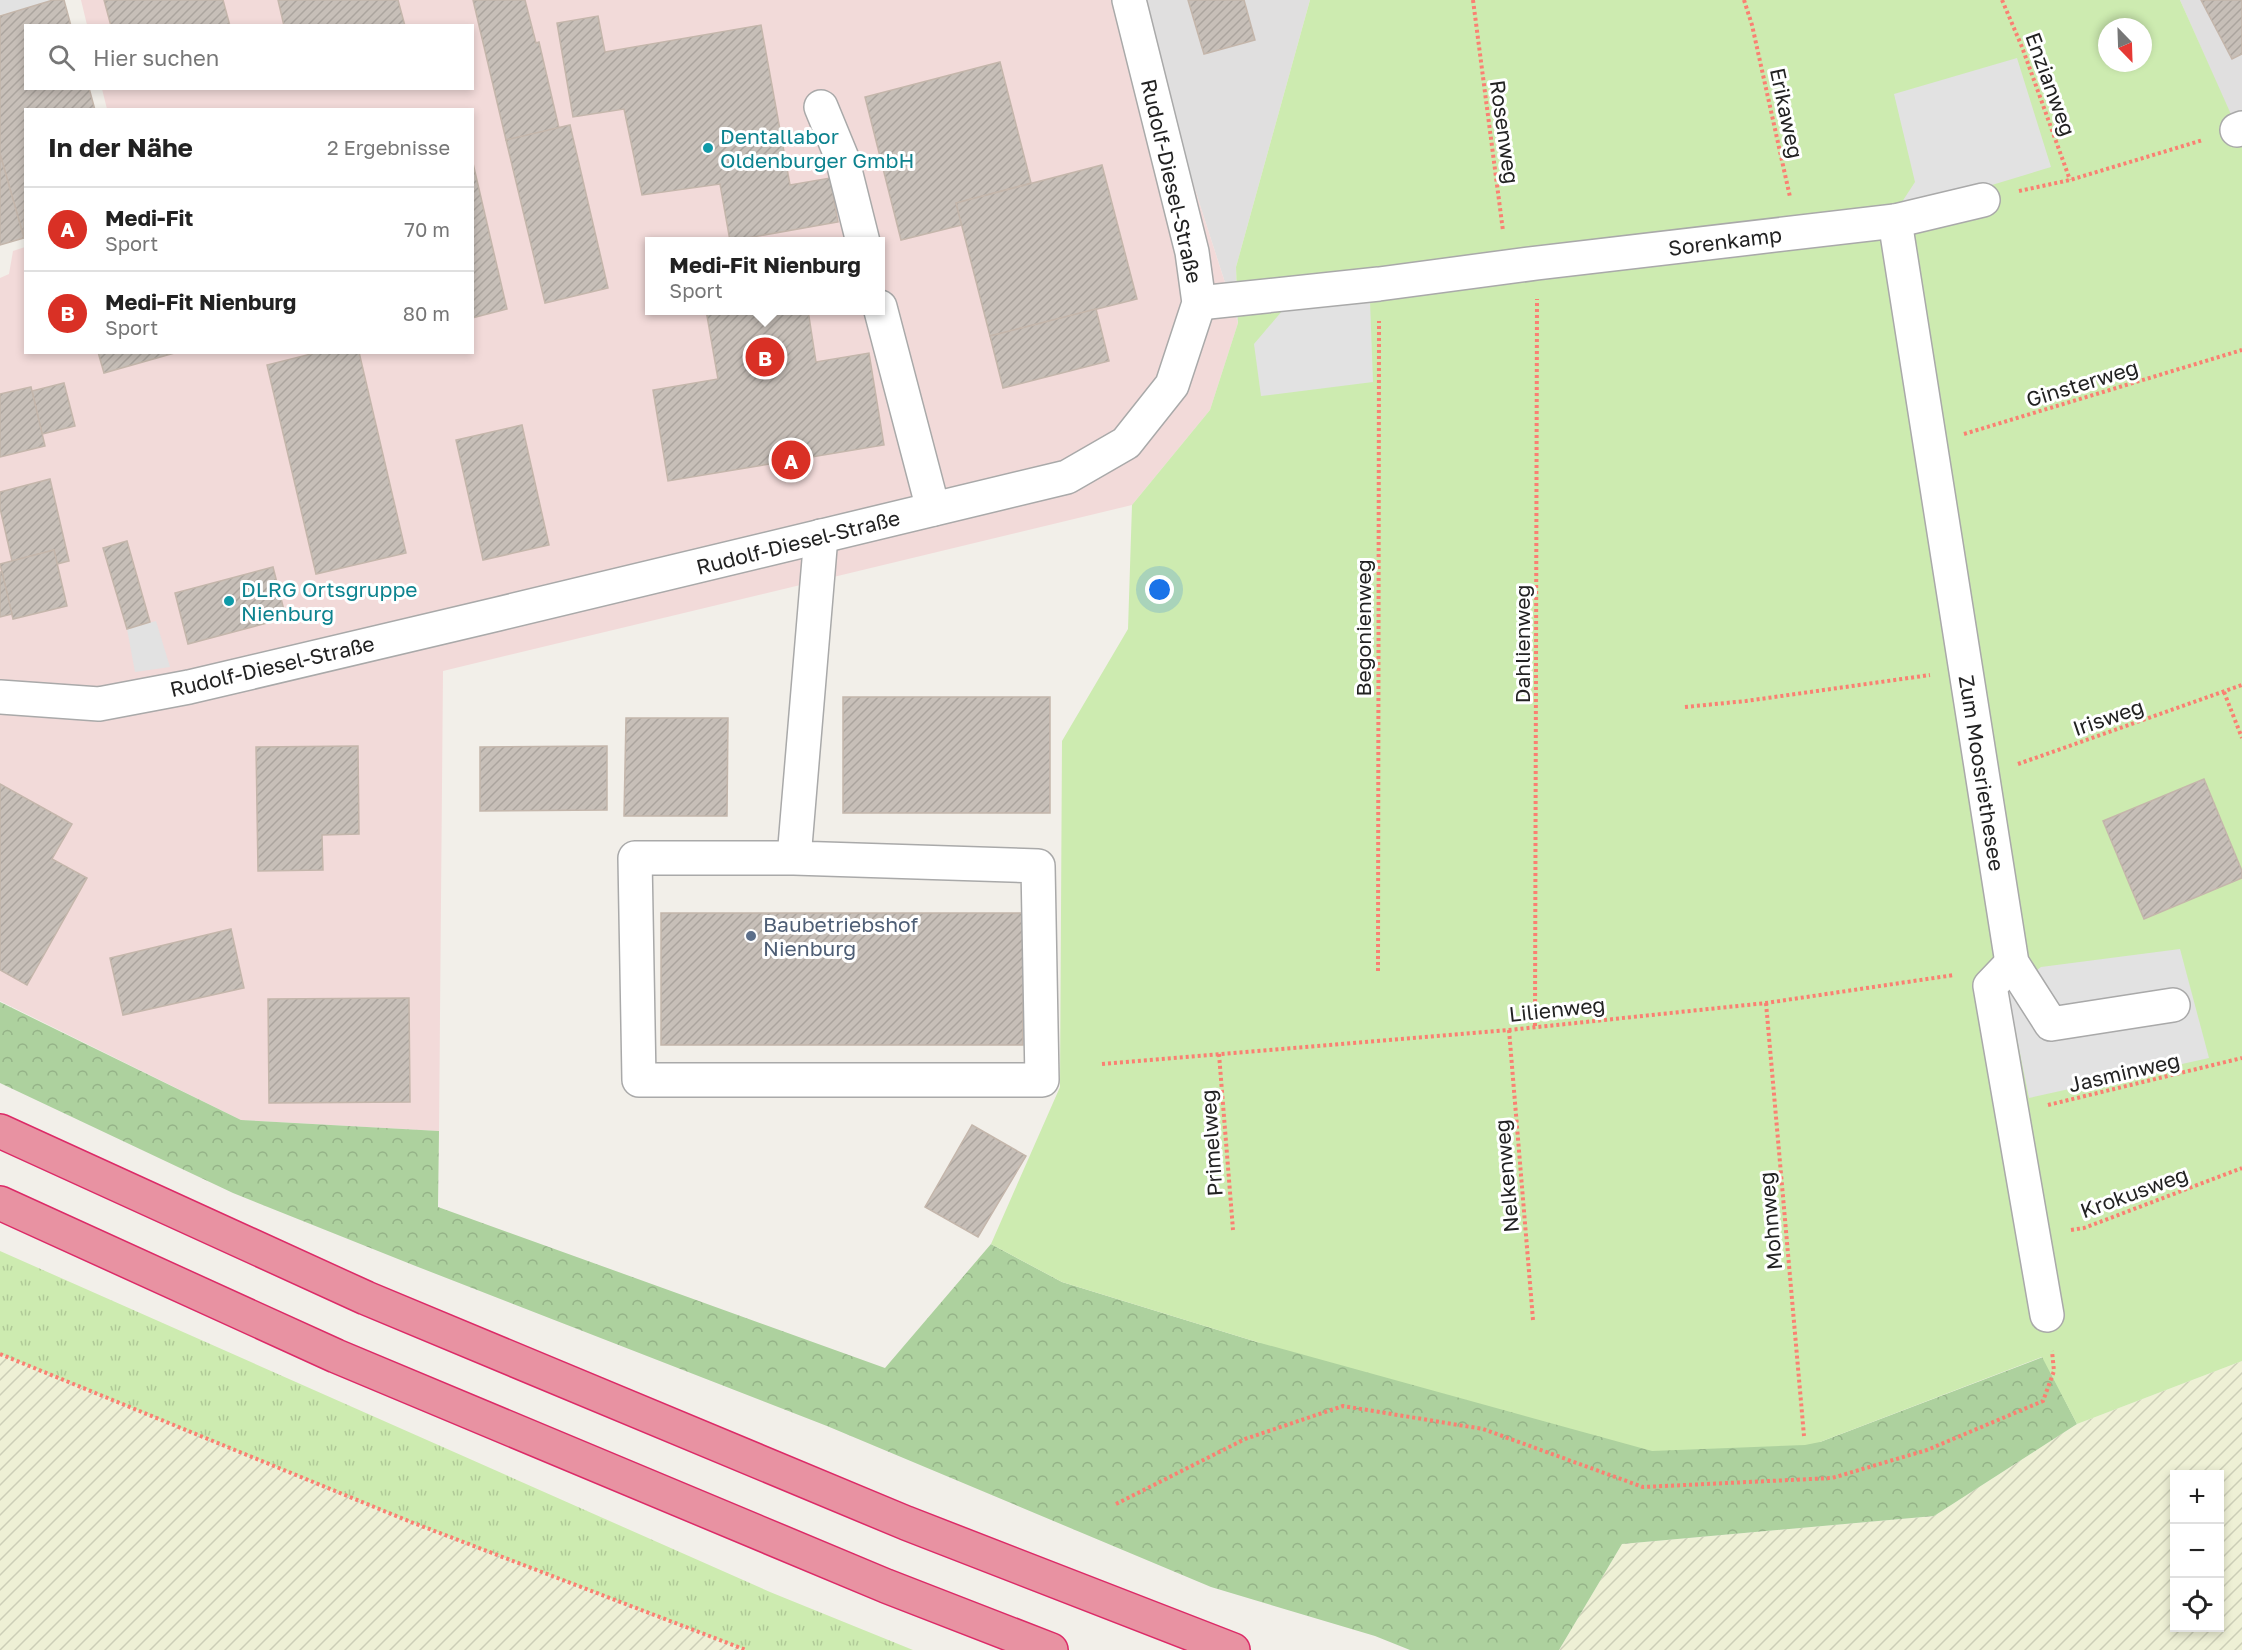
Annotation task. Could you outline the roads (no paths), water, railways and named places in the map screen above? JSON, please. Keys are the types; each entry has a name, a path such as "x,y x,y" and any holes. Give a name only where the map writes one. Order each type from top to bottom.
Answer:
{"highway":[{"path":"0,1131 388,1307 906,1523 1233,1650"},
{"path":"0,1203 336,1356 886,1586 1051,1650"}],"street":[{"name":"Rudolf-Diesel-Straße","path":"0,697 99,704 189,687 1067,477 1125,443 1172,385 1199,303 1192,252 1129,0"},
{"path":"821,107 842,158 862,237"},
{"name":"Sorenkamp","path":"1199,303 1379,284 1895,221 1983,200"},
{"name":"Zum Moosriethesee","path":"1895,221 2012,963"},
{"path":"882,315 933,509"},
{"path":"794,858 821,536"},
{"path":"635,858 794,858 1038,866 1042,1080 639,1080 635,858"},
{"path":"2047,1315 1990,986 2012,963 2051,1024 2173,1005"}],"place":[{"name":"Dentallabor Oldenburger GmbH","path":"708,148"},
{"name":"Medi-Fit Nienburg","path":"765,357"},
{"name":"Medi-Fit","path":"791,460"},
{"name":"DLRG Ortsgruppe Nienburg","path":"229,601"},
{"name":"Baubetriebshof Nienburg","path":"751,936"}]}
